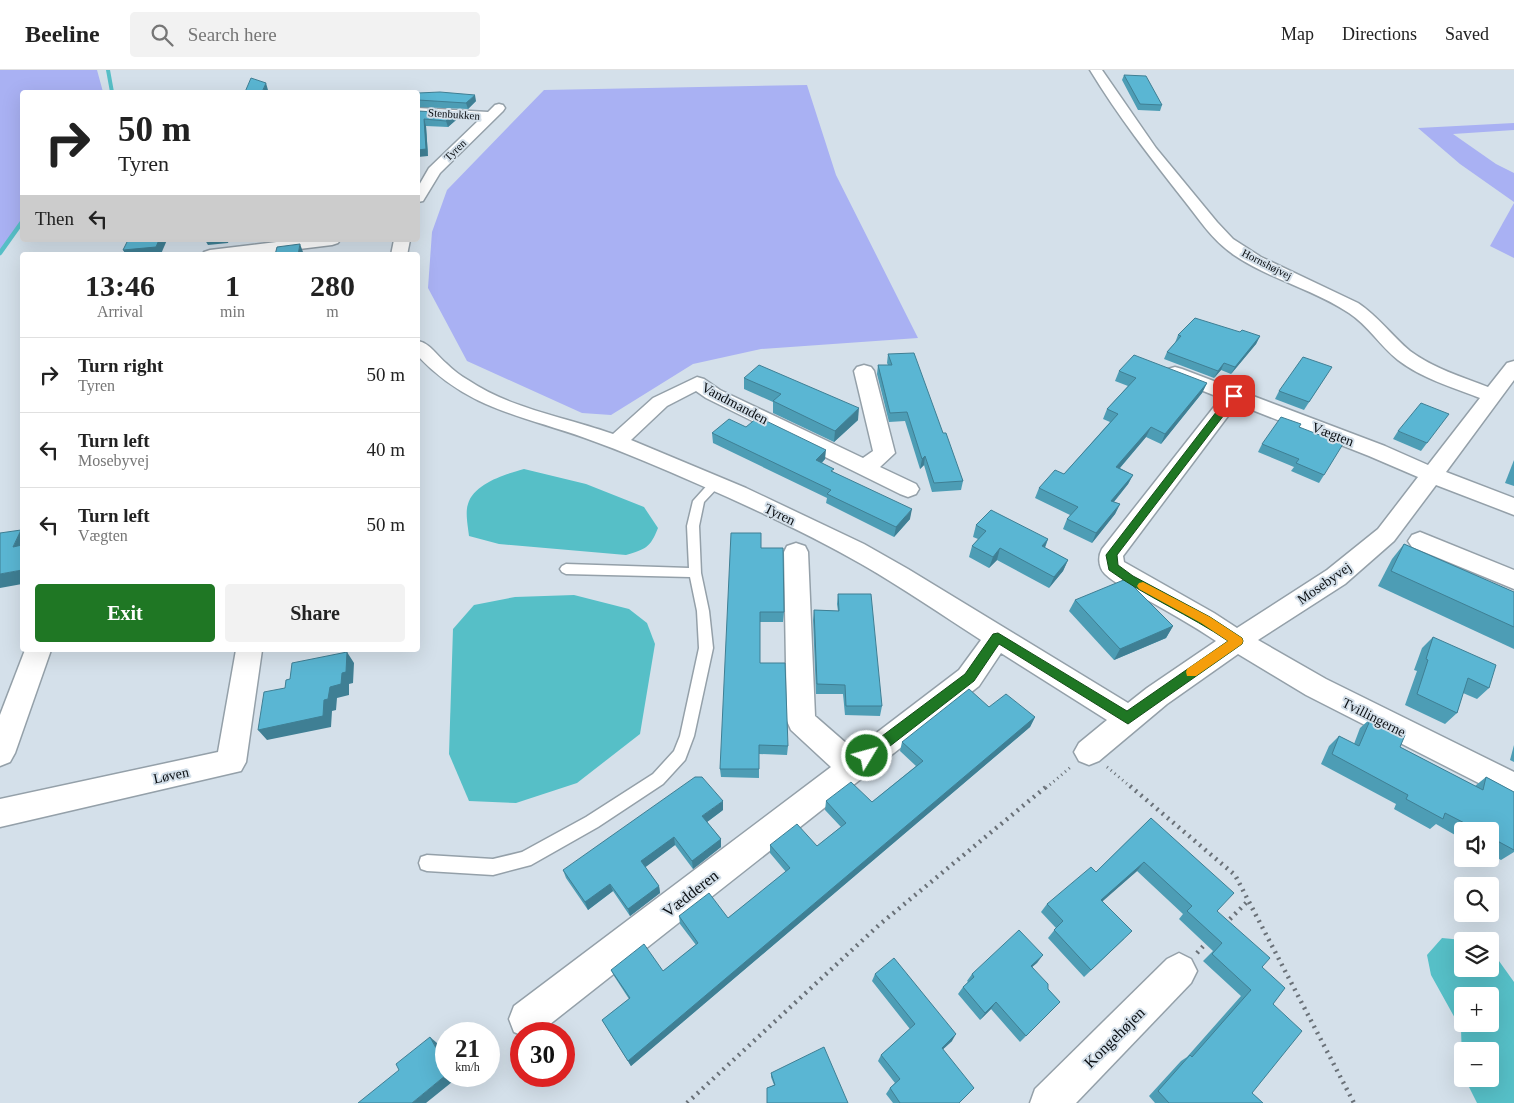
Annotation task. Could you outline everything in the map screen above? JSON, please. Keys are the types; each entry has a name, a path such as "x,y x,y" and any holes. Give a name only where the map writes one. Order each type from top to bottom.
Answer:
{"street":[{"name":"Hornshøjvej","path":"1096,70 1122,112 1151,152 1227,242 1248,256 1353,307 1374,324 1404,355 1417,363 1491,395"},
{"name":"Stenbukken","path":"420,112 494,112"},
{"name":"Tyren","path":"420,195 434,171 494,112"},
{"path":"234,252 312,242"},
{"name":"Tyren","path":"420,348 430,361 461,386 498,405 617,442 734,491 856,551 1128,718"},
{"name":"Mosebyvej","path":"1089,752 1128,718 1237,641 1336,577 1386,535 1514,366"},
{"name":"Vægten","path":"1161,367 1377,451 1432,475"},
{"path":"864,371 884,453 864,468"},
{"name":"Vandmanden","path":"617,442 660,402 697,382 713,394 908,489"},
{"path":"1234,396 1111,555 1113,567 1129,578 1206,620 1237,641"},
{"path":"1432,475 1514,507"},
{"path":"1420,541 1514,580"},
{"path":"796,552 801,721 852,766"},
{"name":"Vædderen","path":"527,1019 852,766 969,678 998,637"},
{"name":"Tvillingerne","path":"1237,641 1316,687 1514,788"},
{"path":"0,753 37,652"},
{"name":"Løven","path":"0,813 231,762 249,652"},
{"name":"Kongehøjen","path":"1049,1103 1179,971"}],"lane":[{"path":"427,863 492,867 524,859 592,822 658,779 680,754 687,736 706,648 703,611 695,573 693,526 699,501 715,484"},
{"path":"566,569 695,573"}],"path":[{"path":"687,1103 879,925 1089,752 1235,875 1354,1103"},
{"path":"1220,929 1248,901"},
{"path":"1179,971 1214,936"}],"shaded area":[{"path":"0,70 97,70 102,90 20,90 20,223 0,254"},
{"path":"807,85 836,175 918,338 761,349 693,364 611,415 582,413 467,361 428,288 432,232 447,190 544,90"},
{"path":"1514,123 1514,130 1453,134 1496,164 1514,173 1514,202 1460,164 1418,128"},
{"path":"1514,203 1514,258 1490,246"},
{"path":"524,469 586,484 644,507 658,528 655,535 646,547 626,555 499,544 469,536 467,511 471,497 477,490 492,480"},
{"path":"574,595 629,609 647,623 655,644 640,734 577,783 516,803 469,801 449,754 453,629 474,605 515,597"},
{"path":"1442,938 1454,939 1454,977 1499,977 1499,961 1514,982 1514,1103 1477,1103 1469,1087 1499,1087 1499,1042 1461,1042 1461,1032 1499,1032 1499,987 1454,987 1454,1016 1431,975 1427,955"}],"building":[{"path":"1124,75 1146,76 1162,105 1140,104"},
{"path":"251,78 266,83 263,90 246,90"},
{"path":"440,92 475,95 466,103 420,100 420,93"},
{"path":"420,111 454,113 446,121 424,119 426,149 420,150"},
{"path":"127,242 158,242 156,247 123,250"},
{"path":"300,244 299,252 276,252 277,247"},
{"path":"1195,318 1260,336 1235,367 1224,363 1218,371 1167,352 1181,336 1178,335"},
{"path":"914,353 943,433 946,433 963,481 934,483 925,456 922,459 907,412 890,413 878,365 892,365 888,354"},
{"path":"1134,355 1207,383 1165,434 1151,427 1116,467 1133,475 1111,501 1120,504 1096,533 1067,519 1078,507 1039,488 1055,470 1064,474 1118,414 1107,409 1136,378 1119,371"},
{"path":"1303,357 1332,367 1309,402 1279,391"},
{"path":"759,365 859,408 835,431 773,401 781,394 744,378"},
{"path":"1421,403 1449,414 1427,443 1398,431"},
{"path":"758,417 826,450 816,460 834,469 831,471 912,509 896,527 827,494 831,490 712,433 729,419 746,427"},
{"path":"1281,417 1301,424 1299,427 1343,444 1324,475 1296,463 1299,459 1262,444"},
{"path":"991,510 1048,539 1042,546 1068,560 1054,577 1000,548 993,557 972,546 986,531 976,525"},
{"path":"20,530 13,547 20,545 20,570 0,574 0,533"},
{"path":"731,533 761,533 761,548 783,548 784,612 760,612 760,663 785,663 788,746 759,745 759,769 720,769"},
{"path":"1404,544 1514,592 1514,627 1391,571"},
{"path":"1126,579 1173,626 1120,649 1075,600"},
{"path":"838,594 871,594 882,706 846,706 845,685 817,684 814,610 839,611"},
{"path":"1433,637 1496,665 1489,688 1468,678 1457,713 1417,694"},
{"path":"347,652 346,672 342,673 341,684 330,687 328,699 324,700 323,716 258,730 264,692 285,688 286,680 290,679 292,663"},
{"path":"969,689 989,707 1006,694 1035,717 628,1061 602,1020 630,998 611,970 644,944 663,971 698,943 679,916 709,893 728,918 790,868 770,845 797,824 817,846 846,823 826,801 851,782 872,802 923,761 902,742"},
{"path":"1371,718 1405,735 1400,747 1483,790 1486,777 1514,792 1514,850 1499,842 1499,822 1462,822 1445,813 1443,819 1406,799 1408,795 1332,754 1339,736 1359,746"},
{"path":"695,777 702,777 723,801 702,816 721,839 692,861 674,837 641,861 659,886 628,909 610,884 585,902 563,870"},
{"path":"1151,818 1234,893 1217,911 1270,958 1262,967 1285,988 1273,1004 1302,1031 1252,1093 1263,1103 1169,1103 1158,1091 1190,1055 1192,1057 1251,990 1212,954 1222,943 1187,911 1192,906 1144,862 1101,900 1132,931 1091,970 1054,930 1063,921 1047,904 1091,867 1096,872"},
{"path":"1019,930 1043,955 1031,966 1048,984 1048,989 1060,1002 1026,1036 996,1002 985,1013 963,987 974,977 972,974"},
{"path":"894,958 956,1034 942,1048 974,1088 959,1103 900,1103 890,1088 900,1079 881,1055 915,1024 875,974"},
{"path":"430,1037 435,1046 435,1084 412,1103 358,1103 399,1070 396,1064"},
{"path":"824,1047 848,1103 767,1103 767,1088 775,1085 771,1073"}],"waterway":[{"path":"108,70 112,90"},
{"path":"0,253 20,225"}],"slow traffic":[{"path":"1143,586 1206,620 1237,641 1192,672"}],"route":[{"path":"867,756 969,678 998,637 1128,718 1237,641 1206,620 1129,578 1113,567 1111,555 1234,396"}]}
